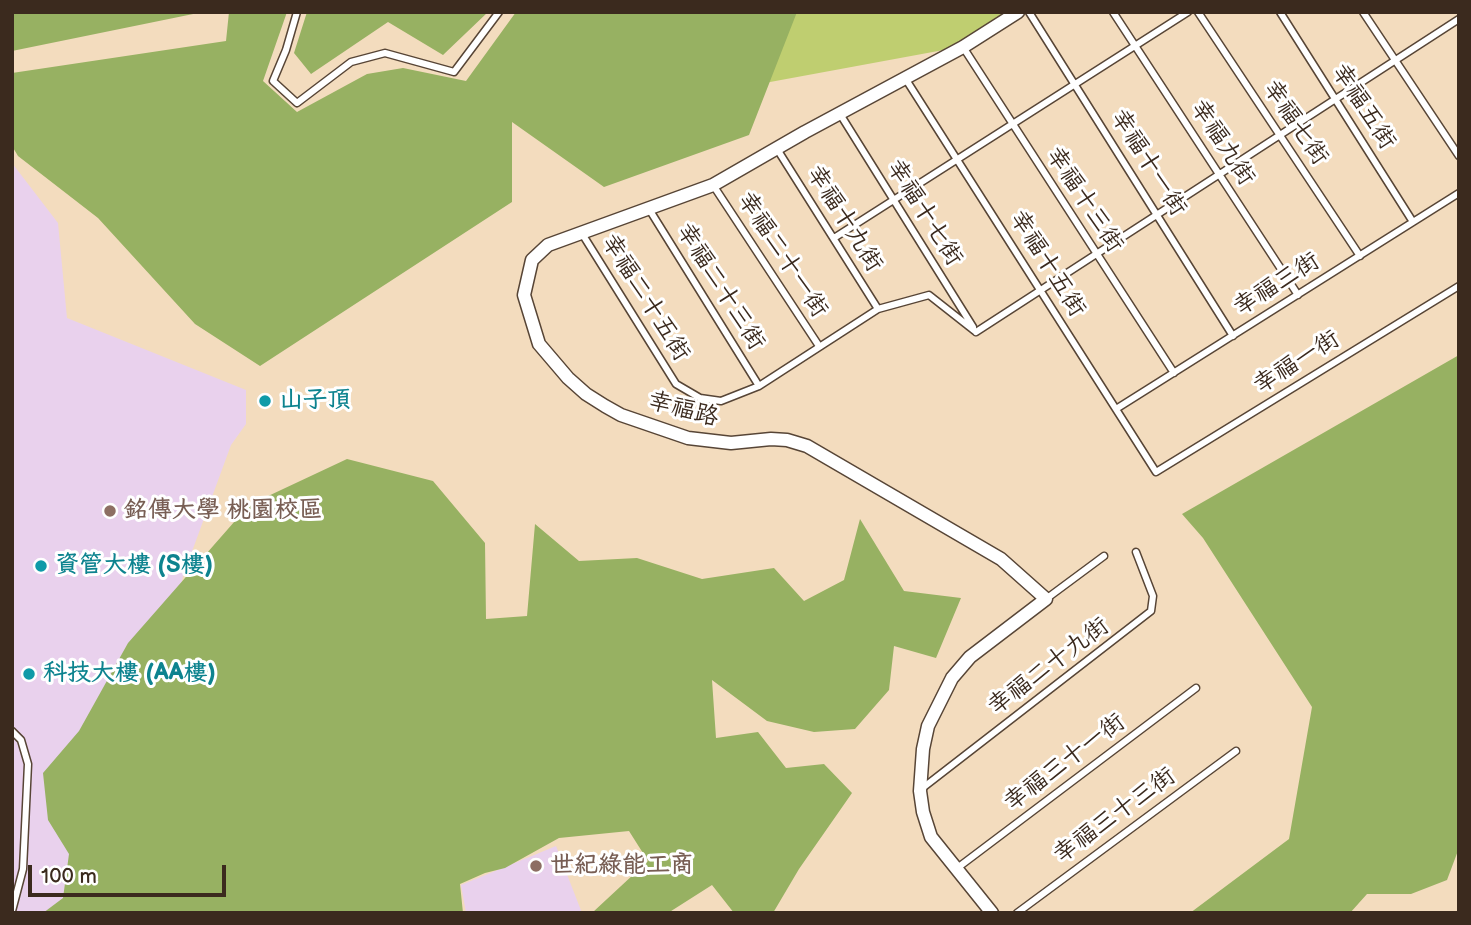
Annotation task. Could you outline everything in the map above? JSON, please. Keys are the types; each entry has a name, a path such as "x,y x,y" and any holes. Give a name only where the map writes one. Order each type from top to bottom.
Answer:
{"street":[{"name":"幸福路","path":"1017,12 963,47 713,185 548,244 532,260 524,295 539,344 568,378 586,394 621,415 688,438 731,443 761,439 788,440 807,446 1001,559 1046,599"},
{"path":"992,913 931,836 919,791 923,749 928,726 952,678 970,657 1046,599"}],"lane":[{"path":"297,12 273,81 298,103 351,62 385,53 454,72 499,12"},
{"name":"幸福十一街","path":"1029,12 1233,335"},
{"name":"幸福九街","path":"1113,12 1298,295"},
{"path":"834,238 1188,12"},
{"name":"幸福七街","path":"1198,12 1360,256"},
{"name":"幸福五街","path":"1280,12 1413,222"},
{"path":"1363,12 1459,156"},
{"path":"759,386 878,309 929,295 976,332 1459,19"},
{"name":"幸福十三街","path":"963,47 1174,373"},
{"name":"幸福十五街","path":"905,78 1156,472"},
{"name":"幸福十七街","path":"840,114 976,332"},
{"name":"幸福十九街","path":"778,149 878,309"},
{"name":"幸福二十一街","path":"713,185 818,346"},
{"name":"幸福三街","path":"1116,409 1459,193"},
{"name":"幸福二十三街","path":"648,209 759,386"},
{"name":"幸福二十五街","path":"582,232 676,384 700,398 721,401 759,386"},
{"name":"幸福一街","path":"1156,472 1459,286"},
{"name":"幸福二十九街","path":"919,791 1151,611 1153,596 1136,552"},
{"path":"1046,599 1104,556"},
{"name":"幸福三十一街","path":"956,869 1196,688"},
{"path":"12,731 21,740 28,764 23,869 12,911"},
{"name":"幸福三十三街","path":"1017,913 1236,751"}],"shaded area":[{"name":"銘傳大學 桃園校區","path":"12,163 58,223 67,318 246,390 246,424 231,445 183,576 160,687 125,913 12,913"},
{"name":"世紀綠能工商","path":"556,846 582,913 466,913 461,885"}],"green space":[{"path":"12,12 203,12 12,51"},
{"path":"229,12 287,12 263,81 297,112 367,74 403,68 466,81 516,12 797,12 749,135 604,187 512,122 512,202 260,366 195,324 98,218 18,156 12,146 12,73 226,41"},
{"path":"307,12 488,12 443,55 388,22 311,74 294,53"},
{"path":"782,12 1008,12 949,49 743,87"},
{"path":"1459,355 1459,848 1447,880 1411,894 1367,894 1350,913 1190,913 1289,839 1312,707 1203,538 1182,514"},
{"path":"347,459 433,481 485,543 486,619 527,616 535,524 579,561 637,558 702,579 774,568 804,601 844,580 860,519 904,591 961,598 936,658 894,646 889,690 855,729 814,732 767,721 712,680 716,738 758,732 786,768 824,764 852,793 799,869 773,913 734,913 712,885 668,913 593,912 648,861 629,831 559,838 505,868 460,884 463,913 43,913 63,898 69,854 48,820 43,773 79,731 128,643 249,505"}],"place":[{"name":"山子頂","path":"265,401"},
{"name":"銘傳大學 桃園校區","path":"110,511"},
{"name":"資管大樓 (S樓)","path":"41,566"},
{"name":"科技大樓 (AA樓)","path":"29,674"},
{"name":"世紀綠能工商","path":"536,866"}]}
